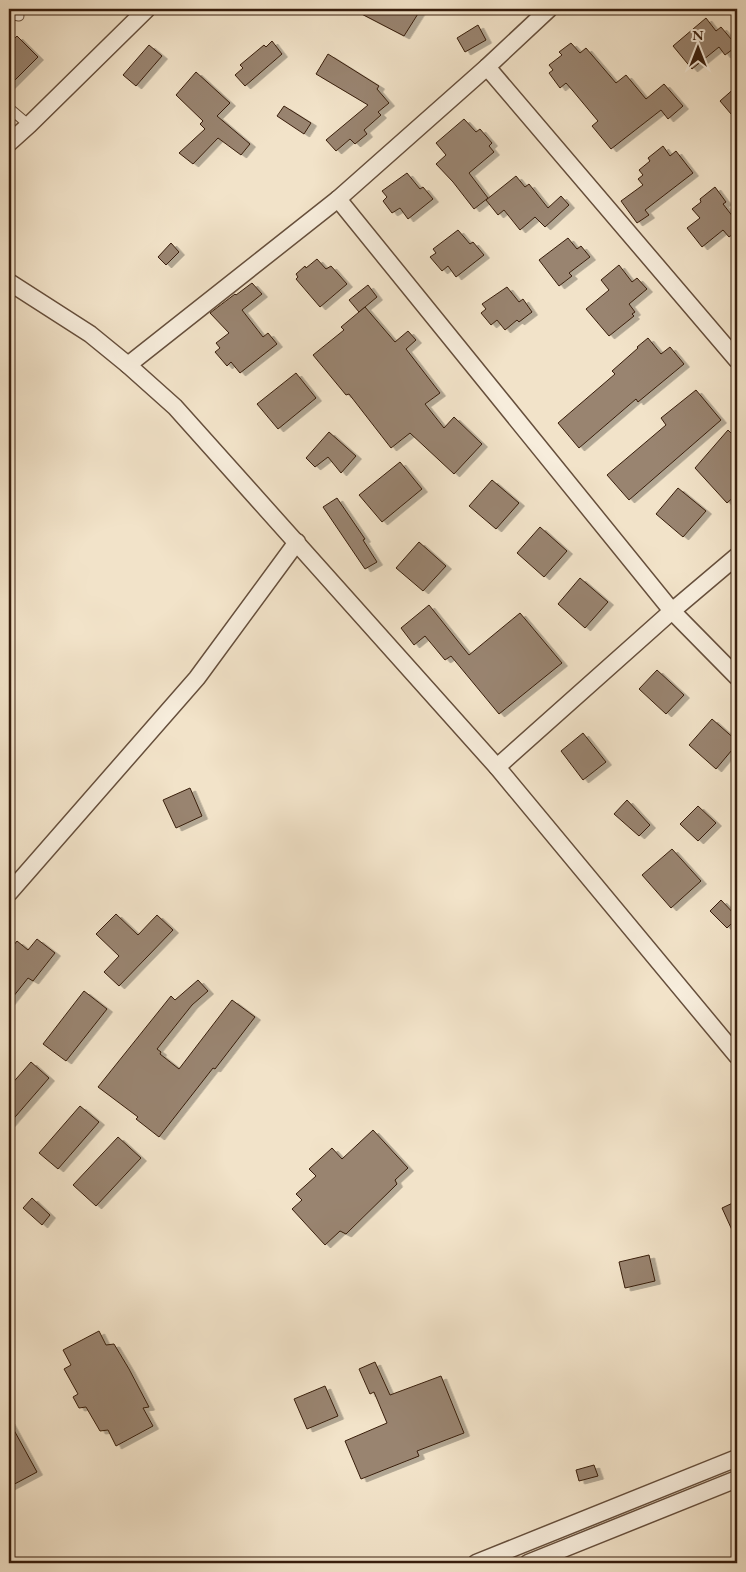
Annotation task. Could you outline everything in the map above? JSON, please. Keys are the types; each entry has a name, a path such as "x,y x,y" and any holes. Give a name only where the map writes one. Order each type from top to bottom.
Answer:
{"street":[{"path":"9,143 147,9"},
{"path":"128,365 338,199 487,67 549,9"},
{"path":"487,67 737,360"},
{"path":"338,199 672,611 737,677"},
{"path":"9,282 90,334 175,406 497,766 737,1056"},
{"path":"9,893 197,678 297,542"},
{"path":"497,766 737,556"},
{"path":"476,1563 737,1458"},
{"path":"528,1563 737,1479"}],"lane":[{"path":"9,14 19,16"},
{"path":"9,108 29,125"}],"building":[{"path":"352,9 421,9 404,36"},
{"path":"706,18 716,31 721,27 737,46 725,55 719,47 692,69 673,46"},
{"path":"478,25 486,40 465,52 457,38"},
{"path":"17,36 38,57 9,86 9,44"},
{"path":"272,41 282,54 245,86 235,75 243,68 240,65 264,45 266,47"},
{"path":"571,43 580,53 586,48 616,83 626,75 646,99 664,84 683,106 668,119 661,110 611,149 592,126 598,121 566,83 560,88 549,73 553,70 549,65 562,55 559,52"},
{"path":"149,45 162,56 136,86 123,75"},
{"path":"328,54 379,86 377,89 389,103 378,112 381,115 364,130 367,134 355,144 350,139 336,151 326,140 368,105 316,74"},
{"path":"196,72 230,103 217,116 250,144 241,155 218,138 193,164 179,153 205,129 200,124 203,121 176,95"},
{"path":"737,86 737,121 720,101"},
{"path":"284,106 311,123 304,134 277,116"},
{"path":"464,119 476,132 480,129 492,143 489,146 494,152 469,173 488,198 474,209 436,164 446,155 436,143"},
{"path":"663,146 670,156 676,151 693,173 645,210 649,215 637,223 621,201 643,185 638,179 643,175 639,170 650,161 648,158"},
{"path":"407,173 420,189 423,187 433,199 408,219 400,208 392,213 383,201 387,197 382,191"},
{"path":"516,176 525,187 529,184 548,208 561,196 569,205 545,227 535,217 520,230 504,210 498,215 486,200"},
{"path":"715,187 726,202 723,204 737,222 737,231 729,237 723,230 702,247 687,228 700,218 692,209 701,202 700,199"},
{"path":"458,230 470,244 473,242 484,255 456,277 448,266 442,271 430,257 436,253 433,249"},
{"path":"568,238 577,249 581,246 590,257 569,273 572,276 559,286 539,260"},
{"path":"171,243 179,252 166,265 158,257"},
{"path":"317,259 326,269 331,266 347,284 320,307 296,279 298,277 296,274"},
{"path":"619,265 632,282 637,278 647,289 629,304 635,312 632,314 634,316 609,336 586,309 609,290 601,280"},
{"path":"252,283 262,294 242,310 263,337 268,333 277,344 240,373 231,362 227,366 215,352 220,348 216,343 229,333 210,313"},
{"path":"368,285 377,297 359,312 349,300"},
{"path":"507,287 519,302 523,299 532,312 519,322 517,320 505,330 497,320 491,325 481,313 486,309 482,304"},
{"path":"365,307 395,342 408,331 416,340 406,349 440,393 425,404 444,428 454,417 482,444 454,474 410,433 391,448 349,394 346,395 313,355 344,330 341,327"},
{"path":"648,338 661,354 670,347 684,364 638,402 636,399 579,448 558,423 615,374 612,371"},
{"path":"296,373 316,398 278,429 257,404"},
{"path":"696,390 721,420 629,500 607,475 666,425 661,418"},
{"path":"737,429 737,494 727,503 695,468 728,430 732,434"},
{"path":"329,432 356,456 341,473 328,457 315,467 306,458"},
{"path":"400,462 422,489 382,522 359,495"},
{"path":"492,480 519,503 496,529 469,506"},
{"path":"678,488 706,511 683,537 656,514"},
{"path":"337,498 365,539 363,540 377,562 365,569 323,507"},
{"path":"540,527 567,551 544,577 517,553"},
{"path":"419,542 446,566 423,591 396,568"},
{"path":"580,578 608,602 585,628 558,604"},
{"path":"429,605 469,655 520,613 562,663 499,714 451,656 445,660 425,636 414,645 401,628"},
{"path":"657,670 684,695 666,714 639,689"},
{"path":"712,719 737,741 737,744 716,769 689,745"},
{"path":"583,733 606,762 583,780 561,751"},
{"path":"190,788 202,816 176,828 163,800"},
{"path":"627,800 650,825 639,836 614,814"},
{"path":"698,806 716,823 698,841 680,824"},
{"path":"672,849 701,881 671,908 642,875"},
{"path":"721,900 737,917 727,928 710,911"},
{"path":"116,914 138,935 157,915 173,930 119,986 104,972 119,956 96,934"},
{"path":"37,939 55,953 33,981 28,978 9,1002 9,951 17,941 28,950"},
{"path":"198,980 208,991 192,1005 157,1049 161,1052 160,1054 179,1069 232,1000 255,1017 159,1137 136,1119 138,1117 98,1087 171,996 175,1000"},
{"path":"84,991 107,1009 66,1061 43,1044"},
{"path":"31,1062 49,1078 9,1124 9,1087"},
{"path":"80,1106 99,1122 58,1169 39,1153"},
{"path":"373,1130 408,1168 395,1180 397,1184 346,1234 340,1231 325,1245 292,1209 302,1200 296,1194 316,1176 309,1169 332,1148 342,1159"},
{"path":"118,1137 141,1158 96,1206 73,1185"},
{"path":"32,1198 50,1215 42,1225 23,1208"},
{"path":"737,1201 737,1241 722,1208"},
{"path":"649,1255 655,1281 625,1288 619,1262"},
{"path":"99,1331 106,1345 114,1344 129,1369 149,1407 143,1408 153,1426 116,1446 108,1430 100,1431 86,1407 79,1408 73,1397 78,1394 64,1369 71,1365 63,1350"},
{"path":"375,1362 390,1395 441,1376 464,1433 417,1451 419,1456 361,1479 345,1441 387,1423 374,1392 370,1394 359,1369"},
{"path":"325,1386 338,1416 307,1429 294,1399"},
{"path":"9,1421 37,1472 9,1487"},
{"path":"594,1465 598,1476 579,1481 576,1470"}]}
